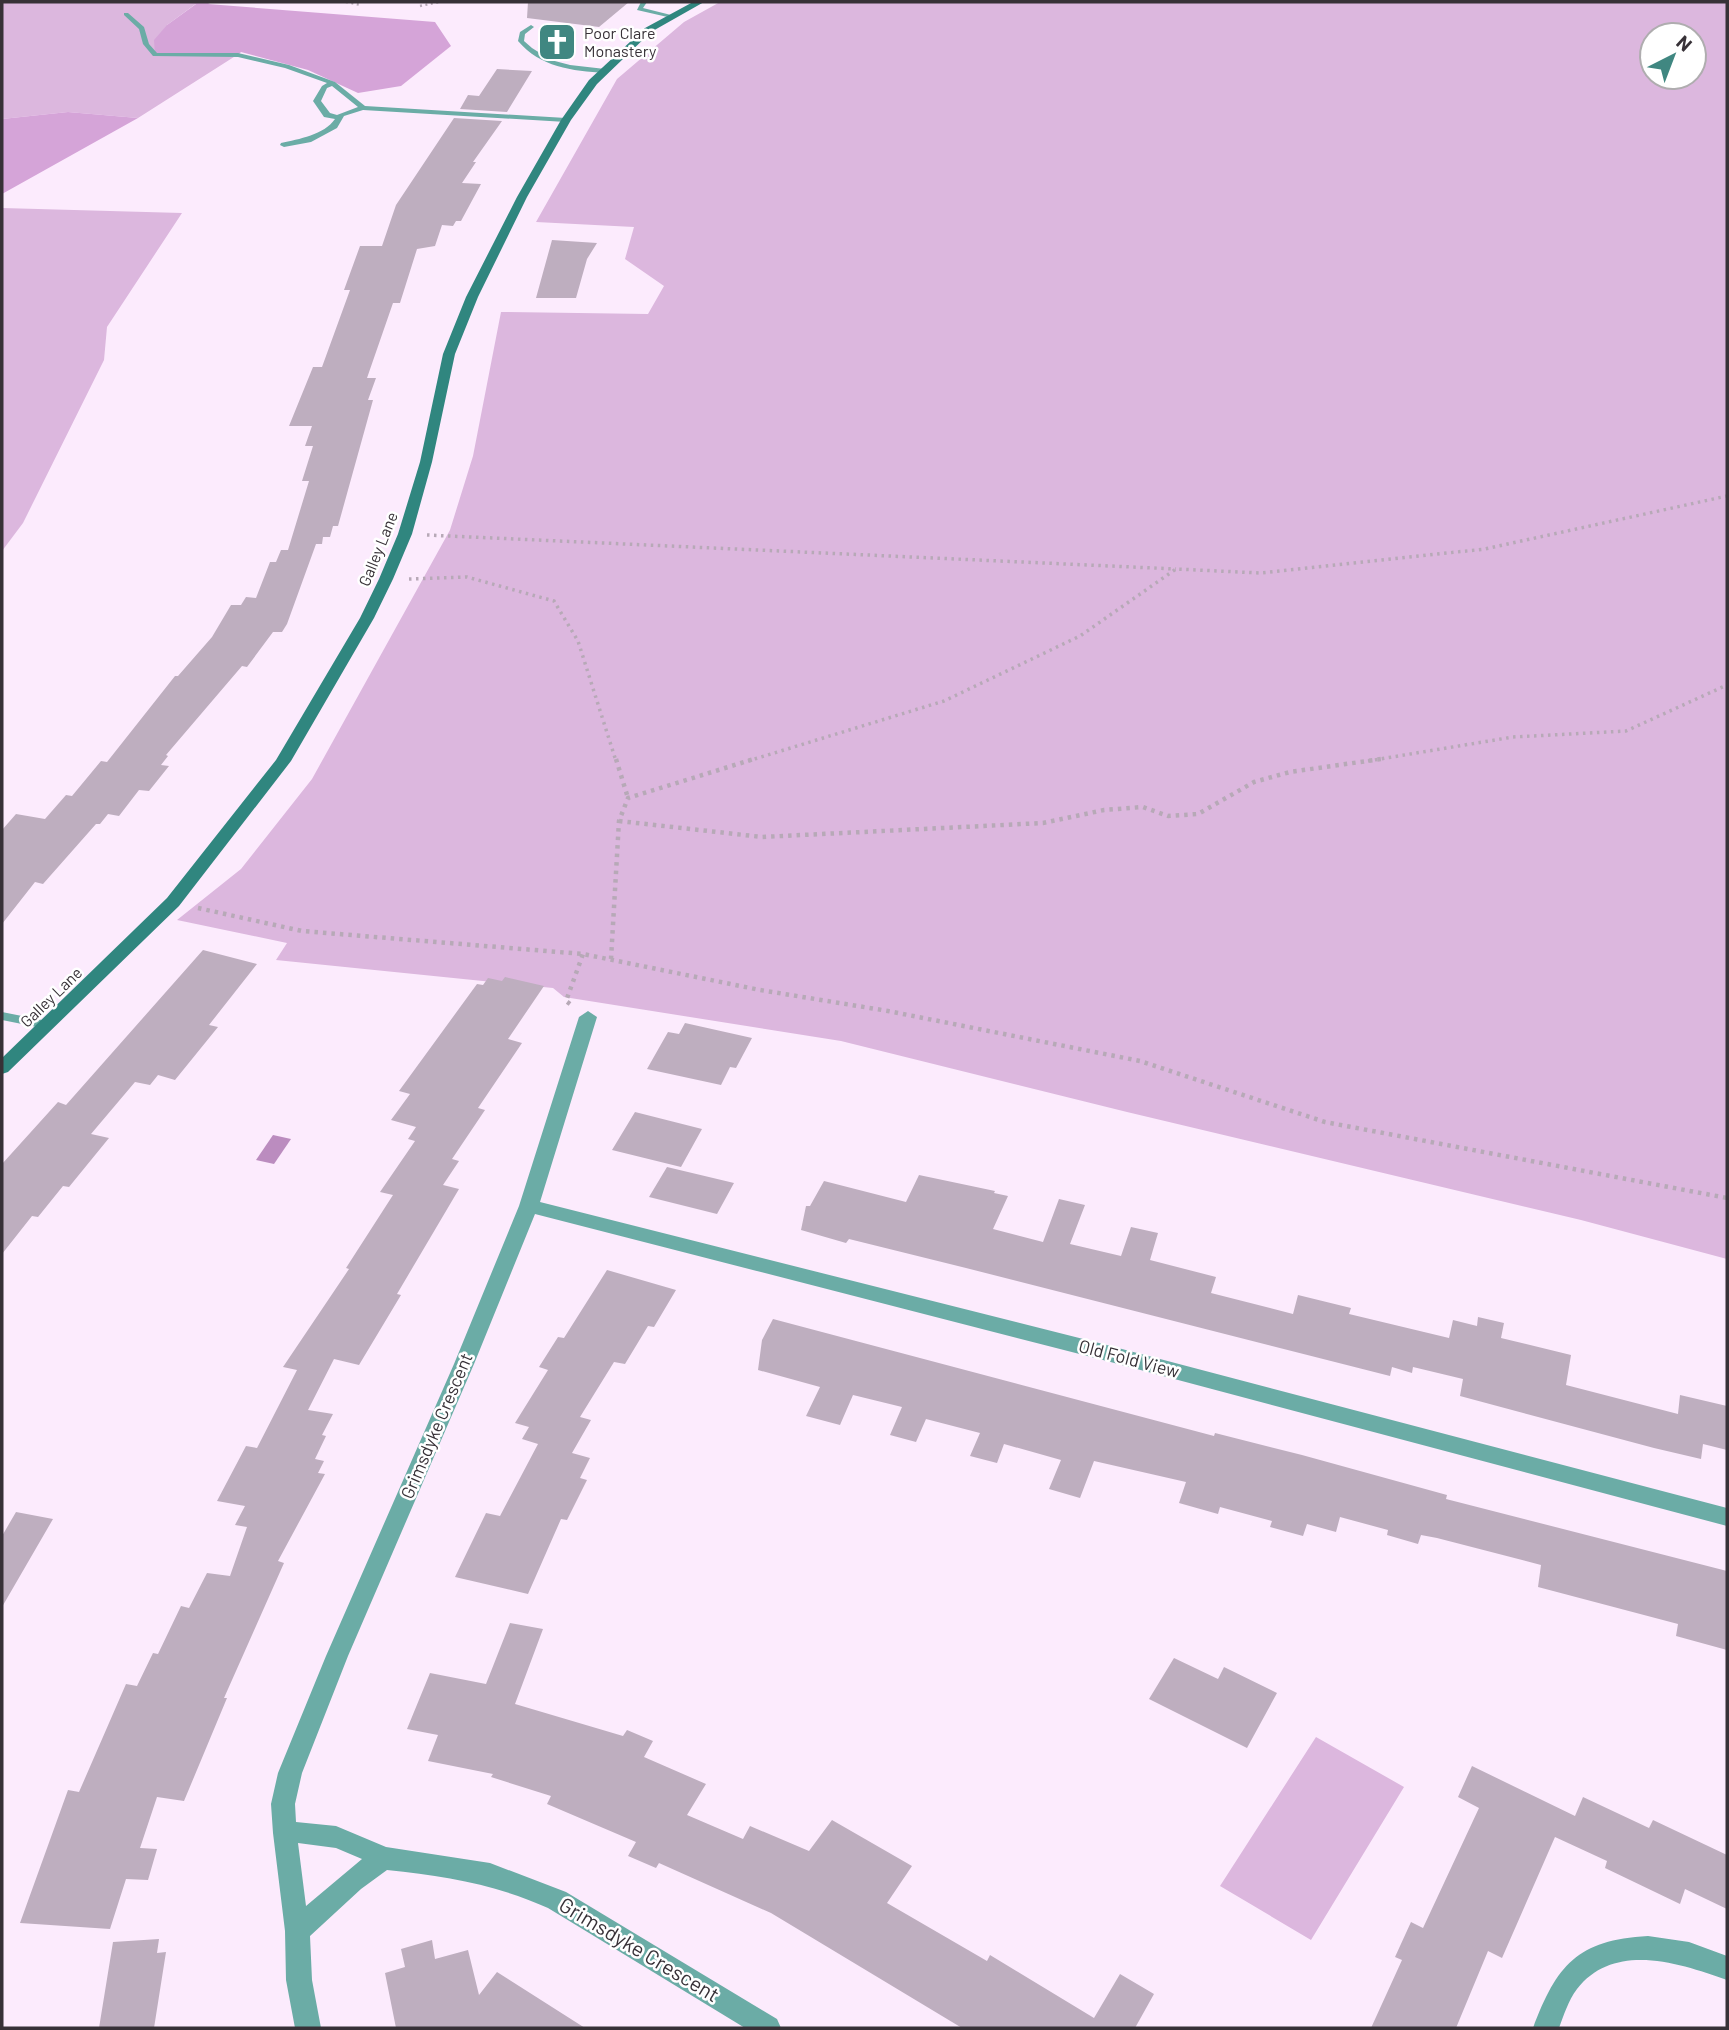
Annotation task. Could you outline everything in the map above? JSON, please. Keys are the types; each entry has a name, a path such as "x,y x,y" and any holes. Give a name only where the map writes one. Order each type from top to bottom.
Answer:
{"street":[{"name":"Galley Lane","path":"2,1068 173,902 261,793 283,761 367,618 405,534 426,462 449,354 460,324 522,197 566,120 593,82 648,30 699,2"},
{"name":"Grimsdyke Crescent","path":"308,2028 299,1980 297,1931 285,1833 283,1804 290,1773 337,1656 529,1206 588,1017"},
{"name":"Old Fold View","path":"529,1206 1103,1352 1727,1517"},
{"name":"Grimsdyke Crescent","path":"285,1833 316,1831 349,1841 383,1858 490,1874 522,1884 557,1900 768,2028"},
{"path":"297,1931 352,1881 383,1858"},
{"path":"1546,2028 1557,1999 1573,1975 1596,1959 1631,1948 1670,1948 1709,1959 1727,1968"}],"lane":[{"path":"644,2 639,9 672,16"},
{"path":"126,14 142,28 146,44 155,55 238,55 286,66 332,83 363,107"},
{"path":"531,27 522,33 521,41 537,56 561,66 605,72"},
{"path":"332,83 324,87 317,101 327,115 339,118"},
{"path":"284,145 315,137 334,126 341,115 363,107 566,120"},
{"path":"2,1016 47,1025"}],"path":[{"path":"346,2 361,5"},
{"path":"421,6 439,2"},
{"path":"405,534 1261,573 1485,549 1727,496"},
{"path":"628,798 944,701 1080,636 1176,569"},
{"path":"406,579 467,577 554,601 578,641 628,798 619,821 611,959"},
{"path":"619,821 762,837 1043,823 1104,810 1143,807 1168,816 1198,814 1254,782 1290,772 1434,752 1513,737 1626,731 1727,685"},
{"path":"173,902 302,931 583,954 611,959 1140,1061 1325,1122 1727,1198"},
{"path":"583,954 566,1001 588,1017"}],"shaded area":[{"path":"2,2 197,3 167,25 237,55 138,118 68,112 2,119"},
{"path":"182,2 212,2 208,4 435,22 451,46 401,86 358,93 308,70 241,52 238,55 155,55 154,40 167,25 196,4"},
{"path":"720,2 1727,2 1727,1259 1581,1220 841,1041 564,997 553,988 276,960 287,943 177,920 241,869 312,779 450,530 473,456 501,312 648,314 664,286 625,259 634,227 536,222 617,79 684,22"},
{"path":"68,112 138,118 2,194 2,119"},
{"path":"2,208 182,213 107,327 104,360 23,523 2,551"},
{"path":"273,1135 291,1139 274,1164 256,1160"},
{"path":"1316,1737 1404,1787 1311,1940 1220,1886"}],"building":[{"name":"Poor Clare Monastery","path":"528,2 629,2 599,27 527,18"},
{"path":"497,69 532,71 507,112 460,109 468,95 479,96"},
{"path":"454,118 502,121 473,162 476,162 462,183 481,184 461,221 456,221 453,226 442,225 435,246 417,249 400,303 393,303 367,378 376,378 368,400 373,400 338,526 333,526 330,537 323,537 322,544 316,544 287,624 282,632 273,632 247,667 242,666 166,755 168,756 161,765 169,766 149,791 139,790 119,816 108,814 100,824 96,824 43,884 35,882 2,924 2,830 16,814 45,819 66,795 72,796 101,761 107,762 175,676 178,676 212,637 231,605 241,605 246,597 256,598 270,562 276,562 281,550 288,550 309,481 302,481 313,446 305,446 312,426 289,426 313,367 322,367 350,290 344,290 360,246 382,246 396,205"},
{"path":"552,240 597,243 587,259 576,298 536,298"},
{"path":"203,950 257,964 209,1025 218,1027 175,1080 158,1075 150,1085 135,1082 91,1134 109,1138 69,1187 63,1186 38,1217 32,1216 2,1254 2,1164 58,1102 66,1105"},
{"path":"505,977 544,986 508,1039 522,1043 478,1108 485,1110 452,1159 459,1161 443,1185 459,1189 397,1294 401,1295 359,1365 334,1359 308,1410 333,1414 322,1435 326,1436 315,1459 324,1461 318,1473 325,1474 278,1561 284,1563 224,1698 227,1698 184,1801 157,1797 140,1848 157,1849 148,1880 126,1879 110,1929 20,1923 68,1790 79,1792 126,1684 137,1686 153,1653 158,1654 181,1606 189,1608 207,1573 230,1576 247,1527 235,1525 245,1506 217,1501 246,1446 257,1448 297,1370 283,1367 349,1269 346,1268 393,1195 380,1192 415,1141 408,1139 416,1127 391,1120 410,1094 399,1091 477,984 483,985 488,978 502,981"},
{"path":"685,1023 752,1038 736,1068 730,1067 721,1085 647,1069 668,1032 679,1034"},
{"path":"635,1112 702,1129 681,1167 612,1150"},
{"path":"667,1167 734,1183 717,1214 649,1197"},
{"path":"919,1175 1008,1196 993,1229 1043,1242 1059,1199 1085,1205 1070,1244 1121,1256 1131,1227 1158,1233 1150,1260 1216,1277 1211,1293 1293,1314 1298,1295 1351,1308 1349,1314 1449,1338 1453,1320 1477,1326 1478,1317 1504,1323 1501,1338 1571,1355 1566,1385 1678,1414 1680,1395 1727,1406 1727,1450 1703,1444 1701,1459 1654,1448 1460,1396 1463,1379 1413,1367 1412,1373 1392,1367 1390,1376 966,1268 849,1239 846,1243 801,1230 806,1206 810,1206 824,1181 906,1202"},
{"path":"607,1270 676,1290 654,1327 648,1326 625,1364 614,1362 580,1417 591,1420 572,1453 590,1458 580,1478 587,1480 567,1520 561,1519 528,1594 455,1577 486,1513 500,1516 538,1444 522,1439 529,1427 515,1423 548,1370 539,1367 558,1337 564,1338"},
{"path":"773,1319 1214,1436 1215,1433 1302,1455 1447,1495 1446,1499 1727,1571 1727,1650 1676,1636 1678,1624 1538,1587 1541,1565 1437,1538 1421,1535 1418,1544 1387,1535 1388,1530 1340,1517 1336,1532 1307,1524 1303,1536 1270,1527 1272,1521 1220,1507 1218,1514 1179,1503 1186,1482 1094,1461 1080,1498 1049,1489 1061,1460 1004,1444 997,1463 970,1456 980,1433 926,1419 916,1442 890,1435 902,1407 853,1395 840,1425 806,1416 820,1387 758,1370 762,1340"},
{"path":"16,1512 53,1519 2,1607 2,1536"},
{"path":"510,1623 543,1629 515,1704 623,1736 627,1730 653,1741 644,1757 706,1784 687,1815 743,1839 750,1826 809,1851 832,1820 912,1866 887,1903 987,1961 990,1955 1094,2018 1120,1974 1154,1994 1135,2028 962,2028 771,1913 659,1863 656,1868 628,1856 636,1842 547,1804 551,1796 491,1777 493,1774 428,1761 438,1735 407,1729 430,1673 486,1684"},
{"path":"1174,1658 1218,1679 1224,1667 1277,1693 1247,1748 1149,1699"},
{"path":"1472,1766 1575,1816 1583,1797 1649,1828 1653,1820 1727,1855 1727,1909 1685,1889 1680,1904 1605,1868 1607,1861 1555,1837 1502,1958 1488,1951 1456,2028 1371,2028 1402,1960 1395,1957 1411,1922 1423,1928 1479,1808 1458,1797"},
{"path":"159,1939 157,1953 166,1952 154,2028 99,2028 113,1942"},
{"path":"432,1940 435,1959 468,1950 479,1995 497,1972 585,2028 396,2028 385,1973 405,1967 401,1949"}],"place":[{"name":"Poor Clare Monastery","path":"557,42"}]}
